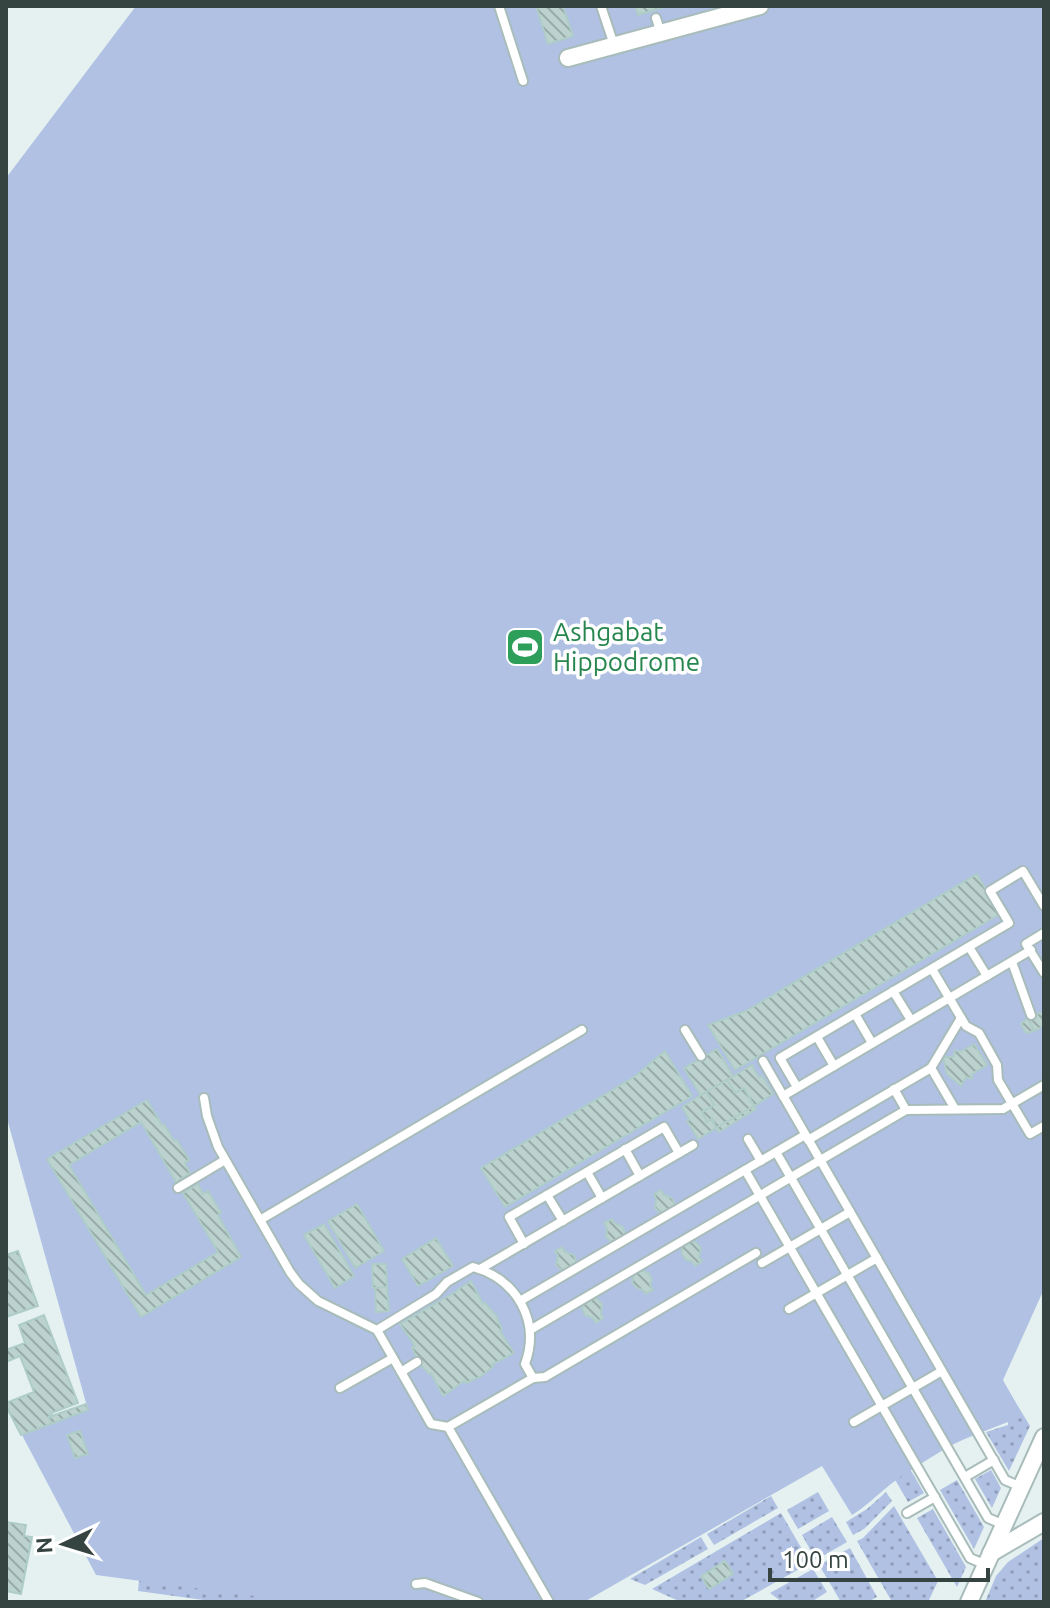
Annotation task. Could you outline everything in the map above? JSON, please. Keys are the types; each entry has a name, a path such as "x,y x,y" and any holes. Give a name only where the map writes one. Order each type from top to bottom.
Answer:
{"street":[{"path":"568,58 614,45 659,25 714,12 760,6"},
{"path":"969,1602 1044,1437"},
{"path":"988,1559 1044,1522"}],"lane":[{"path":"499,6 523,81"},
{"path":"601,6 614,45"},
{"path":"797,1087 780,1058 1009,923 990,891 1023,871 1044,906"},
{"path":"1044,933 1026,944 1044,973"},
{"path":"969,947 987,976"},
{"path":"783,1096 1031,950"},
{"path":"1012,962 1031,1015"},
{"path":"932,969 966,1026 979,1033 997,1065 998,1080 1030,1134 1044,1126"},
{"path":"893,991 911,1020"},
{"path":"855,1014 872,1043"},
{"path":"520,1301 776,1152 807,1138 931,1068 961,1018"},
{"path":"260,1220 582,1030"},
{"path":"685,1030 701,1056"},
{"path":"817,1037 834,1066"},
{"path":"763,1061 1005,1480 1021,1487"},
{"path":"931,1068 955,1109"},
{"path":"530,1330 906,1110 1003,1109 1044,1085"},
{"path":"894,1089 906,1110"},
{"path":"204,1098 207,1116 225,1160 290,1272 311,1296 377,1330 431,1424 448,1427 533,1378 545,1377 756,1253"},
{"path":"524,1244 509,1217 664,1127 679,1153"},
{"path":"748,1139 761,1161"},
{"path":"480,1269 693,1145"},
{"path":"625,1149 640,1176"},
{"path":"776,1152 988,1518 1004,1525"},
{"path":"178,1188 225,1160"},
{"path":"745,1170 970,1558 988,1559"},
{"path":"587,1172 602,1198"},
{"path":"547,1195 563,1221"},
{"path":"762,1263 850,1212"},
{"path":"789,1309 877,1258"},
{"path":"377,1330 436,1294 447,1282 473,1267 480,1269 502,1281 520,1301 527,1315 530,1347 525,1364 533,1378"},
{"path":"340,1388 393,1358"},
{"path":"401,1372 417,1362"},
{"path":"854,1422 942,1371"},
{"path":"448,1427 549,1602"},
{"path":"965,1477 994,1460"},
{"path":"907,1513 935,1497"},
{"path":"416,1584 425,1583 478,1602"}],"shaded area":[{"name":"Ashgabat Hippodrome","path":"136,6 1044,6 1044,1289 1003,1380 1022,1414 943,1450 899,1478 852,1515 822,1466 584,1602 299,1602 96,1575 22,1435 88,1410 6,1115 6,178"},
{"path":"1002,1380 1030,1426 1009,1471 986,1432 1008,1425 1008,1422 985,1430"},
{"path":"880,1417 924,1493 908,1502 864,1426"},
{"path":"991,1470 1001,1488 992,1508 975,1479"},
{"path":"957,1480 984,1527 974,1549 940,1490"},
{"path":"818,1492 829,1511 798,1529 787,1510"},
{"path":"886,1492 892,1501 864,1529 853,1535 846,1522"},
{"path":"771,1496 778,1508 714,1545 707,1534"},
{"path":"894,1506 938,1581 928,1602 892,1602 857,1541"},
{"path":"933,1509 966,1567 957,1587 917,1518"},
{"path":"781,1513 810,1563 740,1602 681,1602 652,1589"},
{"path":"832,1517 847,1542 816,1560 802,1535"},
{"path":"701,1537 708,1549 645,1585 630,1579"},
{"path":"1044,1538 1044,1602 985,1602 996,1576 1008,1562"},
{"path":"850,1548 877,1597 868,1602 841,1602 819,1565"},
{"path":"813,1569 827,1592 811,1602 782,1602 770,1593"},
{"path":"139,1580 297,1602 218,1602 138,1591"}],"building":[{"path":"536,6 563,6 573,36 548,44"},
{"path":"635,6 663,6 664,7 638,15"},
{"path":"977,874 1000,914 735,1070 708,1025 746,1011"},
{"path":"1044,1011 1044,1026 1034,1031 1028,1018"},
{"path":"1028,1018 1034,1031 1026,1033 1021,1024"},
{"path":"974,1044 987,1065 972,1074 972,1079 966,1077 961,1086 947,1074 943,1057 953,1057 955,1050 960,1052"},
{"path":"717,1049 733,1076 701,1096 684,1068"},
{"path":"665,1051 692,1096 505,1207 481,1168 634,1077"},
{"path":"752,1065 773,1094 754,1106 744,1088 735,1093 727,1080"},
{"path":"727,1080 735,1093 744,1088 754,1106 716,1128 712,1119 707,1122 702,1112 714,1105 706,1092"},
{"path":"706,1092 714,1105 702,1112 707,1122 712,1119 716,1128 698,1139 682,1107"},
{"path":"147,1100 189,1160 185,1163 190,1173 176,1182 141,1122 69,1165 146,1295 218,1252 183,1193 198,1184 203,1194 208,1191 221,1213 218,1215 241,1257 141,1317 47,1159"},
{"path":"754,1106 756,1109 719,1132 716,1128"},
{"path":"661,1190 672,1198 675,1205 663,1215 655,1208 654,1194"},
{"path":"357,1204 384,1251 355,1268 328,1221"},
{"path":"612,1219 623,1227 625,1233 624,1237 613,1243 606,1237 604,1223"},
{"path":"324,1224 354,1276 335,1288 304,1235"},
{"path":"436,1238 453,1266 418,1286 402,1259"},
{"path":"689,1241 696,1242 701,1248 699,1257 702,1261 695,1266 682,1254 682,1247"},
{"path":"562,1247 565,1252 574,1255 576,1262 564,1272 556,1265 558,1256 555,1251"},
{"path":"18,1251 38,1306 6,1317 6,1255"},
{"path":"372,1264 386,1264 387,1287 373,1288"},
{"path":"640,1270 649,1273 652,1280 650,1285 653,1290 645,1294 632,1283 634,1273"},
{"path":"471,1281 483,1304 496,1315 500,1331 514,1353 491,1365 493,1367 480,1377 466,1383 464,1381 443,1396 431,1373 418,1362 412,1347 415,1346 400,1324"},
{"path":"387,1287 389,1311 376,1312 375,1288"},
{"path":"591,1298 602,1304 603,1318 596,1323 585,1315 582,1308 585,1301"},
{"path":"44,1315 78,1403 51,1413 51,1424 21,1435 6,1403 34,1392 20,1356 6,1362 6,1350 25,1343 19,1325"},
{"path":"86,1404 88,1410 51,1424 49,1417"},
{"path":"80,1431 88,1454 75,1458 67,1435"},
{"path":"6,1522 26,1525 24,1536 32,1537 21,1594 6,1591"},
{"path":"725,1561 733,1574 709,1589 701,1576"}],"place":[{"name":"Ashgabat Hippodrome","path":"525,647"}]}
